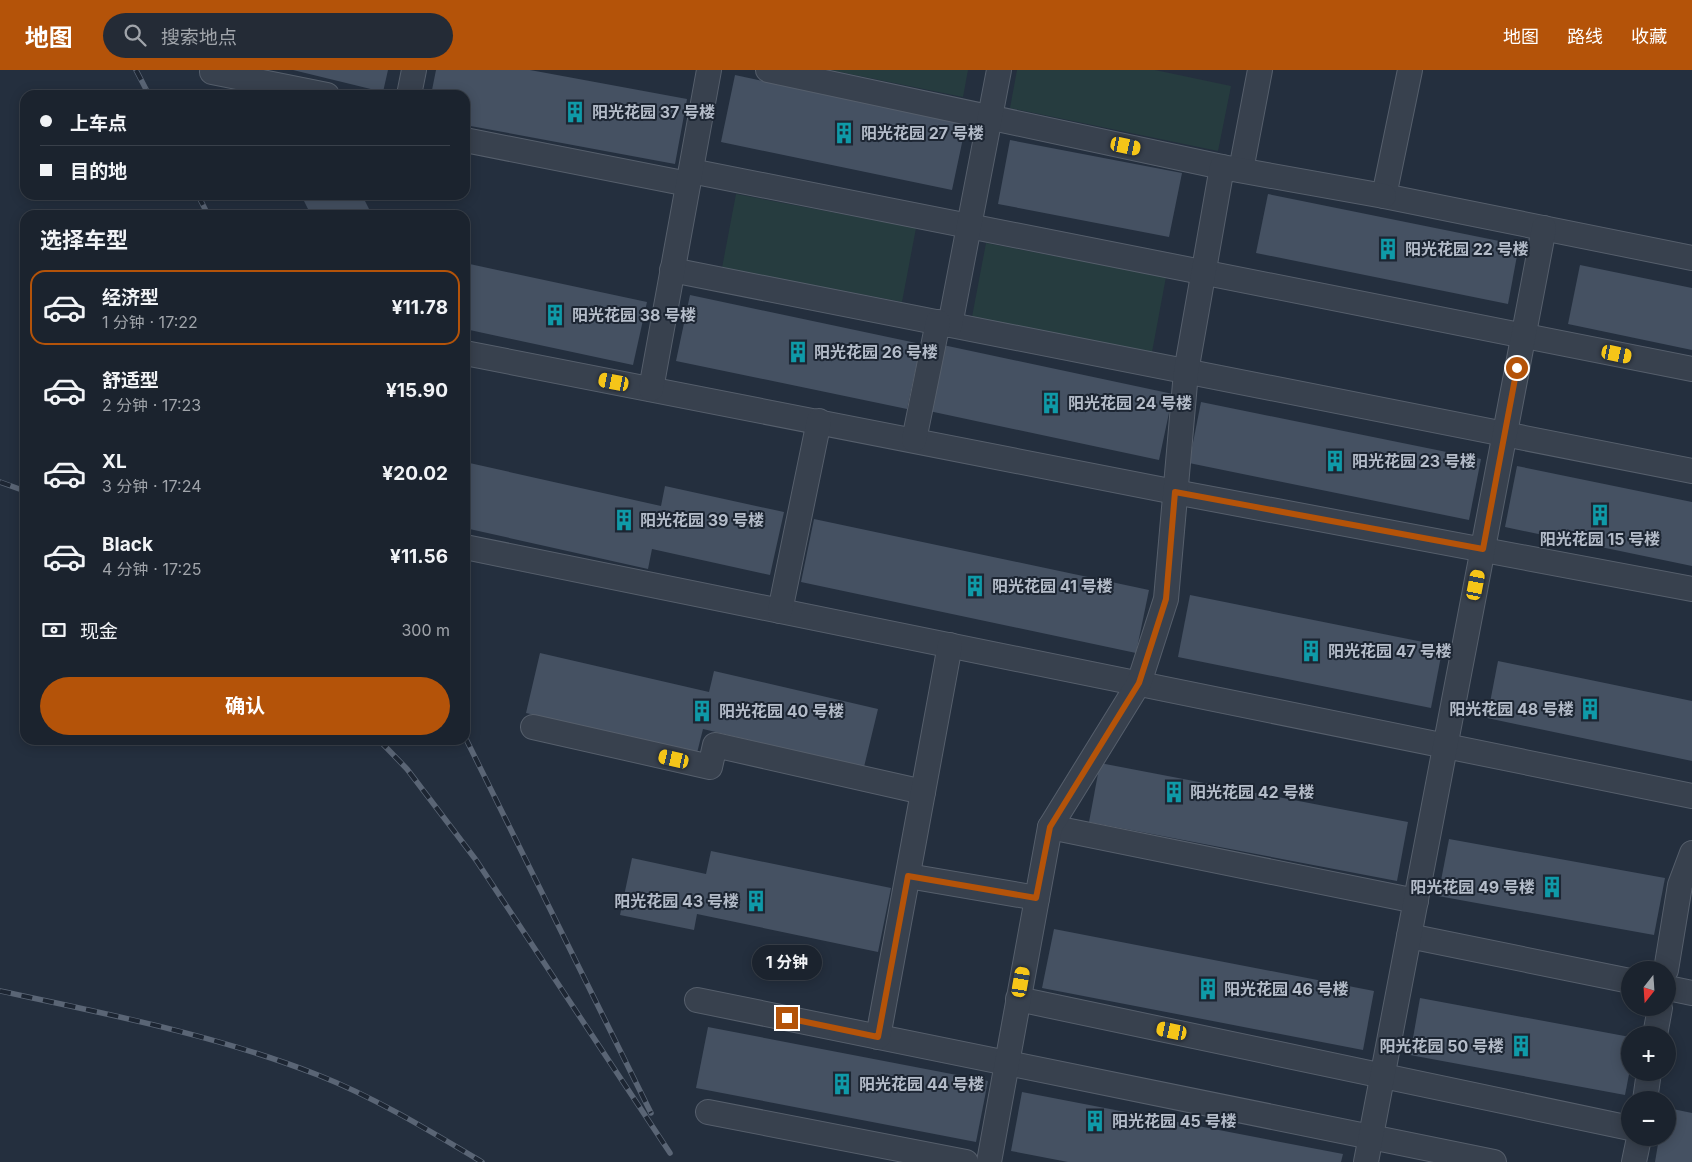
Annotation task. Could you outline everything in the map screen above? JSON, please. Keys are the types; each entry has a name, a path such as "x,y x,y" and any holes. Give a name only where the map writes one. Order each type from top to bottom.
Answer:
{"street":[{"path":"410,90 414,70"},
{"path":"651,389 709,70"},
{"path":"768,70 1232,168 1384,196 1692,258"},
{"path":"914,440 970,226 999,70"},
{"path":"989,1162 1050,827 1139,683 1166,599 1186,372 1204,272 1260,70"},
{"path":"1384,196 1410,70"},
{"path":"212,72 301,90"},
{"path":"470,141 970,226 1524,334 1692,369"},
{"path":"1366,1162 1544,228"},
{"path":"672,270 1692,471"},
{"path":"470,354 1175,492 1692,589"},
{"path":"780,610 819,421"},
{"path":"470,548 1692,796"},
{"path":"878,1037 950,645"},
{"path":"533,727 710,767 715,745 923,792"},
{"path":"1050,827 1416,901"},
{"path":"1667,961 1680,885 1692,853"},
{"path":"908,876 1036,898"},
{"path":"1409,936 1621,978"},
{"path":"1676,990 1692,993"},
{"path":"1018,998 1621,1126"},
{"path":"697,1000 1494,1162"},
{"path":"708,1112 966,1162"},
{"path":"1634,1162 1637,1146"}],"green space":[{"path":"830,70 968,70 963,97"},
{"path":"1017,70 1155,70 1231,86 1218,151 1010,108"},
{"path":"736,194 916,228 902,302 722,268"},
{"path":"986,243 1166,277 1152,352 972,317"}],"building":[{"path":"293,70 388,70 383,90 375,90"},
{"name":"阳光花园 37 号楼","path":"436,70 530,70 687,99 675,164 470,126 470,90 432,90"},
{"name":"阳光花园 27 号楼","path":"735,75 966,124 952,190 721,142"},
{"path":"1010,140 1182,173 1169,237 998,204"},
{"name":"阳光花园 22 号楼","path":"1268,194 1519,245 1508,304 1256,253"},
{"path":"304,200 364,200 370,210 308,210"},
{"name":"阳光花园 38 号楼","path":"470,264 647,302 633,365 470,330"},
{"path":"1580,265 1692,288 1692,350 1568,324"},
{"name":"阳光花园 26 号楼","path":"690,295 921,344 907,409 676,361"},
{"name":"阳光花园 24 号楼","path":"943,345 1173,394 1159,460 929,411"},
{"name":"阳光花园 23 号楼","path":"1201,402 1481,459 1469,520 1189,463"},
{"name":"阳光花园 39 号楼","path":"470,463 661,506 665,486 784,512 770,575 652,549 648,569 470,529"},
{"name":"阳光花园 15 号楼","path":"1517,466 1692,502 1692,566 1505,527"},
{"name":"阳光花园 41 号楼","path":"814,519 1149,590 1136,653 801,582"},
{"name":"阳光花园 47 号楼","path":"1190,595 1443,646 1431,708 1178,657"},
{"name":"阳光花园 40 号楼","path":"540,653 709,692 714,671 878,709 864,767 703,729 697,753 526,713"},
{"name":"阳光花园 48 号楼","path":"1498,661 1692,701 1692,761 1487,718"},
{"name":"阳光花园 42 号楼","path":"1100,763 1408,822 1397,881 1089,822"},
{"name":"阳光花园 49 号楼","path":"1449,839 1665,878 1654,935 1438,896"},
{"name":"阳光花园 43 号楼","path":"711,851 891,888 878,952 697,914 694,930 620,915 632,858 706,874"},
{"name":"阳光花园 46 号楼","path":"1054,929 1374,991 1363,1050 1042,988"},
{"name":"阳光花园 50 号楼","path":"1420,998 1621,1035 1621,1081 1628,1081 1626,1091 1621,1091 1621,1094 1410,1055"},
{"name":"阳光花园 44 号楼","path":"708,1027 988,1081 976,1142 696,1088"},
{"name":"阳光花园 45 号楼","path":"1022,1092 1343,1154 1341,1162 1068,1162 1011,1151"},
{"path":"1676,1110 1692,1113 1692,1162 1655,1162 1658,1146 1676,1146"}],"railway":[{"path":"136,70 146,90"},
{"path":"200,200 206,210"},
{"path":"0,482 20,489"},
{"path":"384,745 407,769 476,860 670,1153"},
{"path":"469,745 651,1113"},
{"path":"0,991 201,1037 279,1061 318,1075 360,1094 402,1115 482,1162"}],"place":[{"name":"阳光花园 37 号楼","path":"575,112"},
{"name":"阳光花园 27 号楼","path":"844,133"},
{"name":"阳光花园 22 号楼","path":"1388,249"},
{"name":"阳光花园 38 号楼","path":"555,315"},
{"name":"阳光花园 26 号楼","path":"798,352"},
{"name":"阳光花园 24 号楼","path":"1051,403"},
{"name":"阳光花园 23 号楼","path":"1335,461"},
{"name":"阳光花园 15 号楼","path":"1600,515"},
{"name":"阳光花园 39 号楼","path":"624,520"},
{"name":"阳光花园 41 号楼","path":"975,586"},
{"name":"阳光花园 47 号楼","path":"1311,651"},
{"name":"阳光花园 48 号楼","path":"1590,709"},
{"name":"阳光花园 40 号楼","path":"702,711"},
{"name":"阳光花园 42 号楼","path":"1174,792"},
{"name":"阳光花园 49 号楼","path":"1552,887"},
{"name":"阳光花园 43 号楼","path":"756,901"},
{"name":"阳光花园 46 号楼","path":"1208,989"},
{"name":"阳光花园 50 号楼","path":"1521,1046"},
{"name":"阳光花园 44 号楼","path":"842,1084"},
{"name":"阳光花园 45 号楼","path":"1095,1121"}],"route":[{"path":"787,1018 878,1037 908,876 1036,898 1050,827 1139,683 1166,599 1175,492 1483,549 1517,368"}]}
